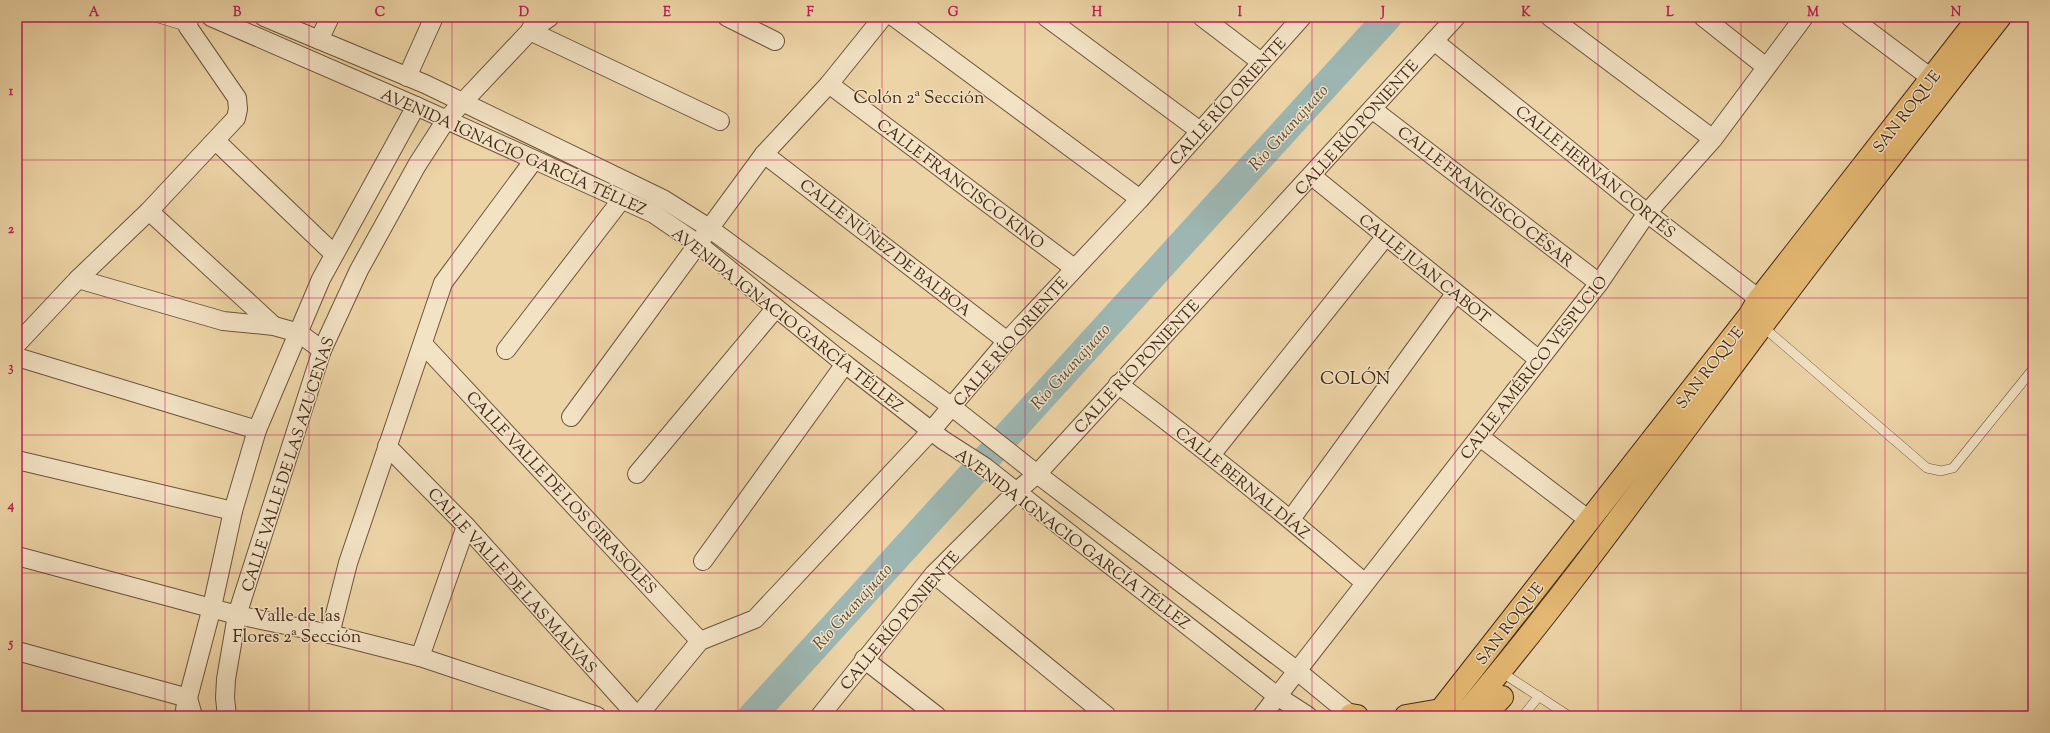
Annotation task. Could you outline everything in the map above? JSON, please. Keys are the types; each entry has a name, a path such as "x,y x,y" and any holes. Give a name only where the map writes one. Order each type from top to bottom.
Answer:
{"main road":[{"name":"SAN ROQUE","path":"1463,716 1507,685 1650,478 1762,326 1906,124 1931,78 1979,17"},
{"name":"SAN ROQUE","path":"1439,713 1748,316 1759,299 1906,124 2000,17"},
{"path":"1485,716 1507,685"},
{"path":"1406,716 1439,713"}],"street":[{"name":"AVENIDA IGNACIO GARCÍA TÉLLEZ","path":"211,17 416,106 654,214 698,244 775,309 845,364 937,435 985,467 1277,696 1308,716"},
{"name":"AVENIDA IGNACIO GARCÍA TÉLLEZ","path":"264,17 407,77 462,102 663,199 709,228 957,411 1296,670 1353,716"},
{"path":"319,40 330,17"},
{"path":"407,77 434,17"},
{"name":"CALLE VALLE DE LAS AZUCENAS","path":"230,715 226,679 237,615 322,350 359,270 418,165 446,120 533,24 550,17"},
{"path":"727,17 775,41"},
{"path":"571,417 764,154 829,84 882,17"},
{"path":"894,17 1140,199"},
{"path":"1046,17 1200,131"},
{"path":"1202,17 1261,62"},
{"name":"CALLE RÍO ORIENTE","path":"700,641 755,619 937,435 957,411 1007,341 1140,199 1302,17"},
{"name":"CALLE RÍO PONIENTE","path":"820,716 864,659 934,574 1014,491 1035,472 1118,384 1312,176 1456,17"},
{"path":"1550,17 1713,139"},
{"path":"1703,17 1766,67"},
{"name":"CALLE AMÉRICO VESPUCIO","path":"1262,716 1296,670 1599,283 1647,213 1713,139 1804,17"},
{"path":"1850,17 1931,78"},
{"path":"17,344 78,278 149,211 236,118 238,109 237,98 188,22"},
{"path":"533,24 720,121"},
{"name":"CALLE HERNÁN CORTÉS","path":"1434,41 1647,213 1759,299"},
{"name":"CALLE FRANCISCO KINO","path":"829,84 1074,268"},
{"name":"CALLE VALLE DE LAS AZUCENAS","path":"183,716 212,607 233,511 258,430 299,332 334,254 416,106"},
{"name":"CALLE FRANCISCO CÉSAR","path":"1372,109 1599,283"},
{"path":"216,141 334,254"},
{"name":"CALLE NÚÑEZ DE BALBOA","path":"764,154 1007,341"},
{"path":"330,634 348,563 424,344 443,283 534,160"},
{"name":"CALLE JUAN CABOT","path":"1312,176 1455,294 1539,360"},
{"path":"506,350 622,199"},
{"path":"149,211 274,326"},
{"path":"1212,454 1386,236"},
{"path":"78,278 223,322 274,326 299,332 322,350"},
{"path":"1291,519 1455,294"},
{"path":"637,474 775,309"},
{"name":"CALLE VALLE DE LOS GIRASOLES","path":"424,344 700,641"},
{"path":"17,356 258,430"},
{"path":"703,562 845,364"},
{"name":"CALLE BERNAL DÍAZ","path":"1118,384 1212,454 1291,519 1365,583"},
{"path":"1480,436 1589,520"},
{"name":"CALLE VALLE DE LAS MALVAS","path":"388,446 466,526 637,716"},
{"path":"17,460 233,511"},
{"path":"420,657 466,526"},
{"path":"17,556 212,607 237,615 330,634 420,657 597,716"},
{"path":"934,574 1107,716"},
{"path":"637,716 700,641"},
{"path":"17,651 188,698 193,716"},
{"path":"864,659 937,716"}],"lane":[{"path":"156,17 188,22"},
{"path":"1762,326 1927,468 1941,471 1953,468 2033,369"},
{"path":"1507,685 1538,696 1569,716"},
{"path":"1523,716 1538,696"}],"waterway":[{"name":"Río Guanajuato","path":"752,716 1388,17"}],"district":[{"name":"Colón 2ª Sección","path":"919,97"},
{"name":"COLÓN","path":"1355,378"},
{"name":"Valle de las Flores 2ª Sección","path":"297,625"}]}
